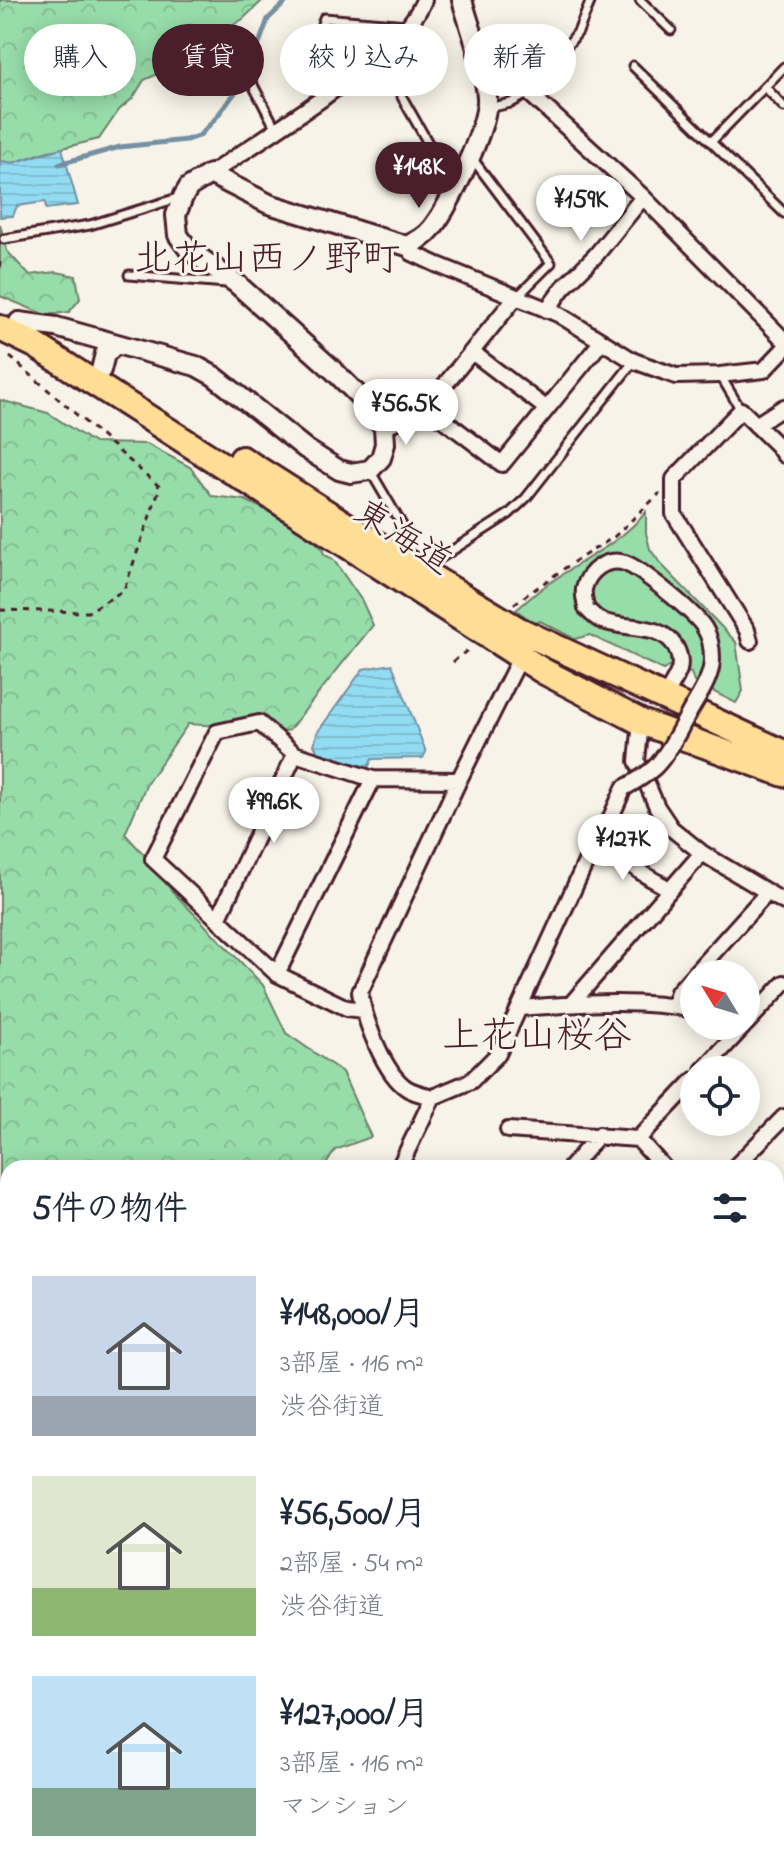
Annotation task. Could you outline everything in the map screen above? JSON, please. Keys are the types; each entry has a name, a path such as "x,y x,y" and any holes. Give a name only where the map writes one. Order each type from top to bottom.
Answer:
{"highway":[{"name":"東海道","path":"6,320 42,333 519,630 784,753"},
{"name":"東海道","path":"6,320 35,345 543,671 641,722 784,774"}],"main road":[{"path":"6,320 56,327 196,366 214,376 306,449 339,470 351,473 370,470 381,458 385,444 384,427 366,403 237,284 189,250 178,235 176,215 189,187 210,174 269,204 407,246 422,238 433,227 471,157 486,109 482,68 462,0"},
{"path":"101,370 105,354 116,344"}],"street":[{"path":"408,24 421,9 424,0"},
{"path":"210,174 324,96"},
{"path":"532,96 643,197 784,340"},
{"path":"547,310 643,197"},
{"path":"407,246 412,253 425,259 547,310 634,361 676,376 764,370 784,349"},
{"path":"384,427 427,407 515,298"},
{"path":"427,407 502,464 602,341"},
{"path":"472,352 547,409"},
{"path":"756,425 784,407"},
{"path":"750,641 747,630 674,514 674,479 741,410 784,455"},
{"path":"521,656 360,992 363,1010 388,1069 407,1089 433,1097 471,1081 498,1054 590,853 607,840 611,817 624,788 655,766 666,752 709,676 712,662 710,646 707,632 700,621 629,564 617,561 605,563 587,579 583,593 586,608 596,619 664,634 672,642 679,653 679,669 664,698"},
{"path":"641,722 637,761 657,807 671,828 702,853 784,902"},
{"path":"363,1010 347,1008 277,974 153,859 217,732 259,723 295,754 373,779 459,780"},
{"path":"218,919 295,754"},
{"path":"277,974 373,779"},
{"path":"607,840 615,851 649,878 670,889"},
{"path":"571,1004 702,853"},
{"path":"707,960 768,892"},
{"path":"760,1006 784,983"},
{"path":"674,1006 680,990"},
{"path":"520,1008 640,1003 680,1007"},
{"path":"715,1056 728,1040"},
{"path":"638,1139 680,1095"},
{"path":"403,1160 433,1097"},
{"path":"742,1160 784,1117"},
{"path":"508,1130 638,1139 657,1160"},
{"path":"577,1160 599,1135"}],"lane":[{"path":"576,34 591,0"},
{"path":"640,0 671,30"},
{"path":"322,24 324,18 395,24"},
{"path":"633,66 784,213"},
{"path":"712,141 784,67"},
{"path":"765,87 784,107"},
{"path":"259,96 277,130"},
{"path":"486,109 511,103 524,96"},
{"path":"402,97 456,185"},
{"path":"471,157 551,263 515,298"},
{"path":"4,239 90,225 183,197"},
{"path":"129,275 237,284"},
{"path":"423,572 509,514 526,498 634,361"},
{"path":"720,375 741,410"},
{"path":"370,470 402,525"}],"path":[{"path":"0,262 0,270"},
{"path":"0,348 160,487 124,590 88,612 0,610"},
{"path":"511,606 614,537 674,479"},
{"path":"453,662 470,648"}],"green space":[{"path":"0,0 263,0 235,24 152,24 152,76 144,80 136,93 136,24 24,24 24,96 134,96 119,110 99,139 13,163 0,161"},
{"path":"0,224 7,251 29,275 57,272 76,276 80,299 69,312 46,315 0,296"},
{"path":"0,400 48,413 94,443 147,444 190,467 212,496 245,500 298,526 320,546 325,555 333,559 362,601 373,625 289,730 281,732 260,716 221,726 188,724 147,783 125,834 172,891 263,985 286,1033 342,1072 371,1137 335,1150 329,1160 0,1160"},
{"path":"646,512 650,549 736,642 743,691 736,703 694,682 691,673 670,666 663,670 590,635 575,639 540,621 536,624 516,610 545,586 624,534"}],"water":[{"path":"62,148 78,205 46,209 45,202 17,206 13,216 0,217 0,161 13,163"},
{"path":"392,664 426,752 423,758 372,759 368,768 321,757 314,745 317,733 363,669"}],"waterway":[{"path":"59,164 120,147 199,136 247,77 268,19 288,0"}],"district":[{"name":"北花山西ノ野町","path":"267,261"},
{"name":"上花山桜谷","path":"537,1038"}]}
